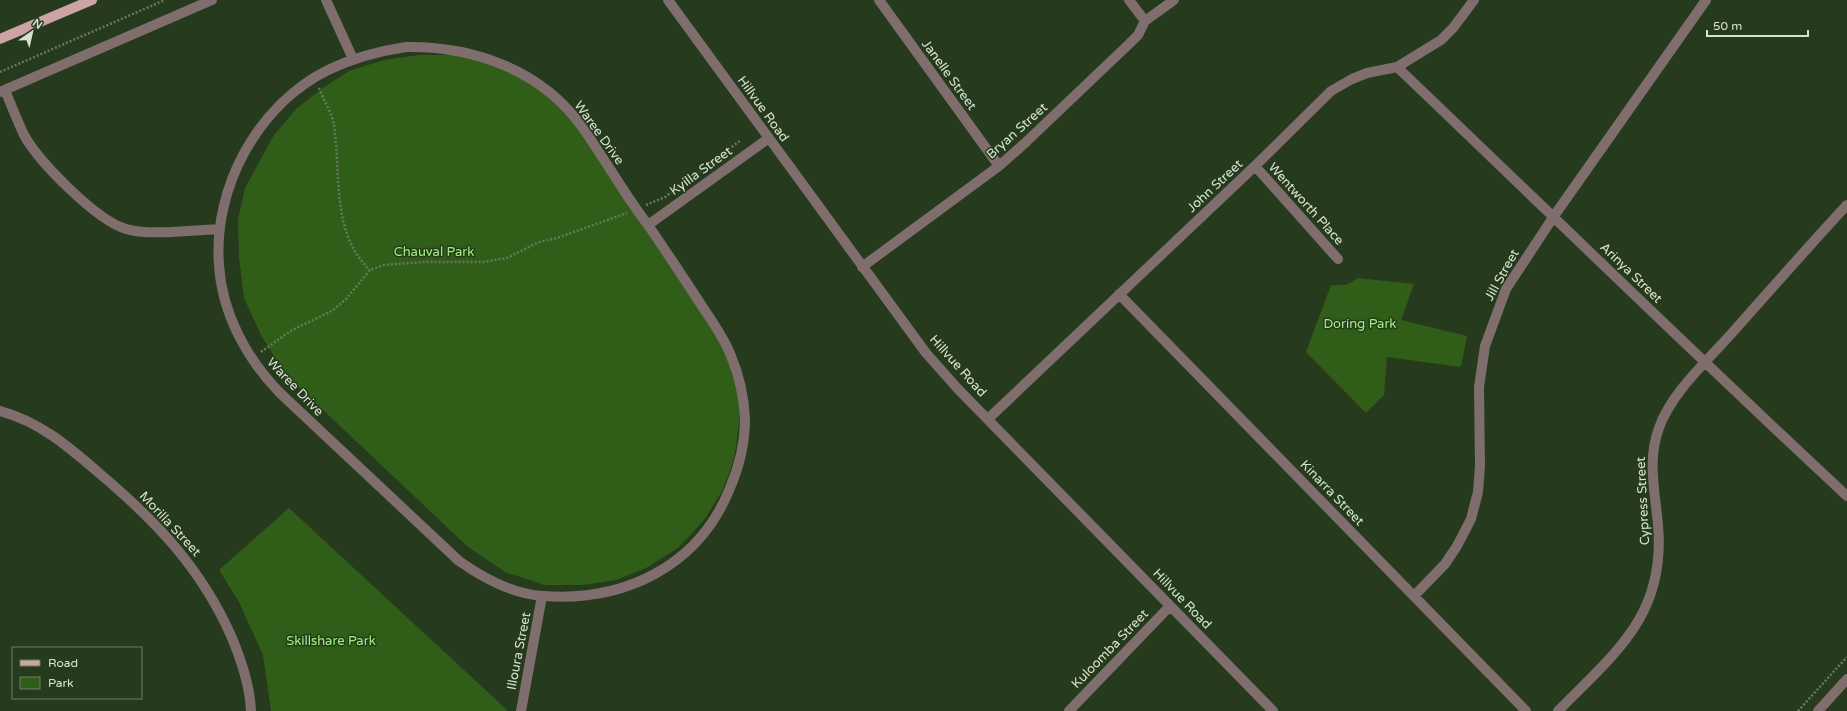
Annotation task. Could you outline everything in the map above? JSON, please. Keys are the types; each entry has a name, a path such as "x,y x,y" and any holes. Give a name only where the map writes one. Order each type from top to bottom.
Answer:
{"main road":[{"path":"0,39 92,0"}],"street":[{"path":"212,0 2,91 25,135 37,153 78,196 104,218 126,230 146,232 220,229"},
{"path":"326,0 353,59"},
{"name":"Hillvue Road","path":"668,0 926,353 958,388 989,418 1273,711"},
{"name":"Janelle Street","path":"879,0 998,166"},
{"path":"1129,0 1145,21"},
{"name":"Bryan Street","path":"862,267 998,166 1025,143 1130,44 1138,35 1145,21 1174,0"},
{"name":"John Street","path":"989,418 1332,91 1352,79 1367,73 1397,67 1441,40 1453,28 1474,0"},
{"name":"Jill Street","path":"1414,596 1446,564 1457,546 1470,518 1478,492 1480,466 1479,387 1485,346 1506,289 1554,216 1706,0"},
{"name":"Waree Drive","path":"406,47 428,47 470,53 510,68 543,88 560,102 581,126 719,332 731,356 741,390 745,419 743,445 737,472 726,498 715,518 702,536 677,560 652,576 601,594 542,596 510,588 482,577 459,561 280,394 262,374 240,340 224,295 219,265 220,229 224,203 232,179 245,150 260,128 296,91 315,78 353,59 382,51 406,47"},
{"name":"Arinya Street","path":"1397,67 1554,216 1704,363 1847,496"},
{"name":"Kyilla Street","path":"648,225 769,138"},
{"name":"Wentworth Place","path":"1255,166 1338,259"},
{"name":"Cypress Street","path":"1558,711 1617,650 1634,629 1649,602 1657,574 1659,550 1652,476 1652,452 1659,427 1667,412 1704,363 1847,205"},
{"name":"Kinarra Street","path":"1119,294 1526,711"},
{"name":"Morilla Street","path":"0,411 10,414 51,433 156,525 198,574 222,614 238,651 250,692 251,711"},
{"name":"Illoura Street","path":"521,711 542,596"},
{"name":"Kuloomba Street","path":"1069,711 1170,606"},
{"path":"1818,711 1847,679"}],"path":[{"path":"0,72 165,0"},
{"path":"315,78 334,123 339,194 347,236 362,263 370,270"},
{"path":"252,359 292,330 332,311 346,299 370,270 384,265 423,262 483,262 507,258 539,242 557,238 636,210 665,196 741,140"},
{"path":"1798,711 1847,657"}],"green space":[{"name":"Chauval Park","path":"419,55 465,55 508,70 548,95 581,128 723,345 737,380 740,413 736,448 731,469 722,491 705,519 678,548 646,568 616,580 583,585 545,585 505,572 468,547 286,375 262,337 244,298 239,257 238,219 245,188 274,135 296,109 324,87 349,71 384,60"},
{"name":"Doring Park","path":"1358,278 1414,284 1401,320 1467,336 1461,367 1387,357 1384,395 1366,413 1306,352 1331,285 1346,285"},
{"name":"Skillshare Park","path":"289,508 507,711 271,711 263,655 239,602 219,570"}]}
